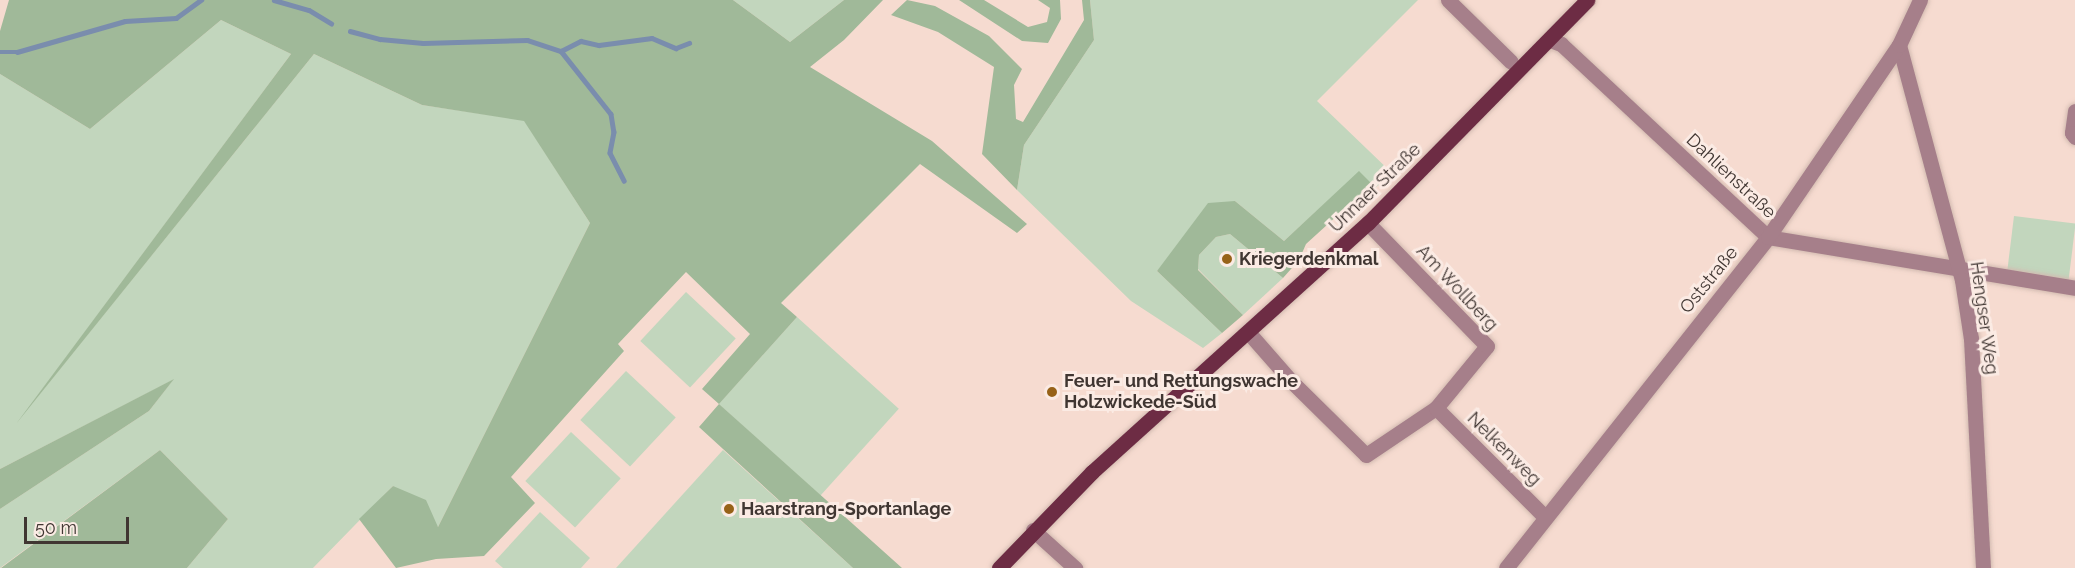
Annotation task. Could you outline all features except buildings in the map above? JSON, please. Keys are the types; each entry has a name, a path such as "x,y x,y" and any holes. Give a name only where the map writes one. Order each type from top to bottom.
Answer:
{"main road":[{"name":"Unnaer Straße","path":"999,568 1033,530 1368,223 1587,0"}],"street":[{"path":"1448,0 1511,62"},
{"name":"Oststraße","path":"1506,568 1768,237 1899,45 1920,0"},
{"name":"Dahlienstraße","path":"1550,40 1561,44 1768,237 2075,288"},
{"name":"Hengser Weg","path":"1899,45 1959,269 1971,339 1983,568"},
{"path":"2075,111 2072,133 2075,137"},
{"name":"Am Wollberg","path":"1248,332 1291,381 1366,455 1436,408 1487,346 1368,223"},
{"name":"Nelkenweg","path":"1436,408 1545,517"},
{"path":"1033,530 1075,568"}],"green space":[{"path":"9,0 733,0 790,42 844,0 883,0 844,40 810,67 932,141 1027,224 1017,233 920,164 781,303 797,317 719,404 702,389 750,334 686,272 618,344 624,351 511,477 535,503 484,556 436,559 396,568 359,519 393,486 426,500 438,527 590,223 524,121 422,105 314,54 16,424 291,54 221,20 90,129 0,74 0,31"},
{"path":"733,0 844,0 790,42"},
{"path":"907,0 935,6 989,36 1022,69 1014,85 1016,119 1023,122 1084,20 1082,0 1090,0 1094,40 1024,145 1017,190 982,154 994,67 938,32 891,15"},
{"path":"959,0 984,0 1028,27 1047,22 1050,8 1038,0 1060,0 1061,19 1048,43 1022,41"},
{"path":"1090,0 1418,0 1317,101 1393,174 1375,188 1359,172 1284,241 1235,201 1157,271 1222,333 1203,348 1131,301 1017,190 1024,145 1094,40"},
{"path":"221,20 291,54 30,406 314,54 422,105 524,120 590,223 438,527 393,486 313,568 187,568 228,519 160,450 0,568 0,509 149,411 173,380 0,469 0,74 90,129"},
{"path":"1359,171 1372,184 1306,244 1299,260 1283,278 1230,234 1216,237 1199,255 1198,270 1243,315 1222,333 1157,271 1208,203 1235,201 1284,241"},
{"path":"2014,216 2075,223 2068,286 2006,279"},
{"path":"1230,234 1283,278 1243,315 1198,269 1199,255 1216,237"},
{"path":"686,292 736,338 690,387 640,341"},
{"path":"797,317 899,409 821,496 719,404"},
{"path":"626,371 676,417 630,466 580,420"},
{"path":"174,379 149,411 0,509 0,469"},
{"path":"719,404 902,568 853,568 699,427"},
{"path":"571,432 621,478 575,527 525,481"},
{"path":"160,450 228,519 187,568 1,568"},
{"name":"Haarstrang-Sportanlage","path":"723,450 853,568 616,568"},
{"path":"540,512 590,558 581,568 503,568 495,561"}],"waterway":[{"path":"0,52 17,52 125,21 176,18 201,0"},
{"path":"274,0 309,10 331,23"},
{"path":"350,31 380,39 423,43 527,40 561,51 581,41 599,45 652,38 676,48 689,43"},
{"path":"561,51 611,114 614,132 610,153 624,181"}],"place":[{"name":"Kriegerdenkmal","path":"1227,259"},
{"name":"Feuer- und Rettungswache Holzwickede-Süd","path":"1052,392"},
{"name":"Haarstrang-Sportanlage","path":"729,509"}]}
